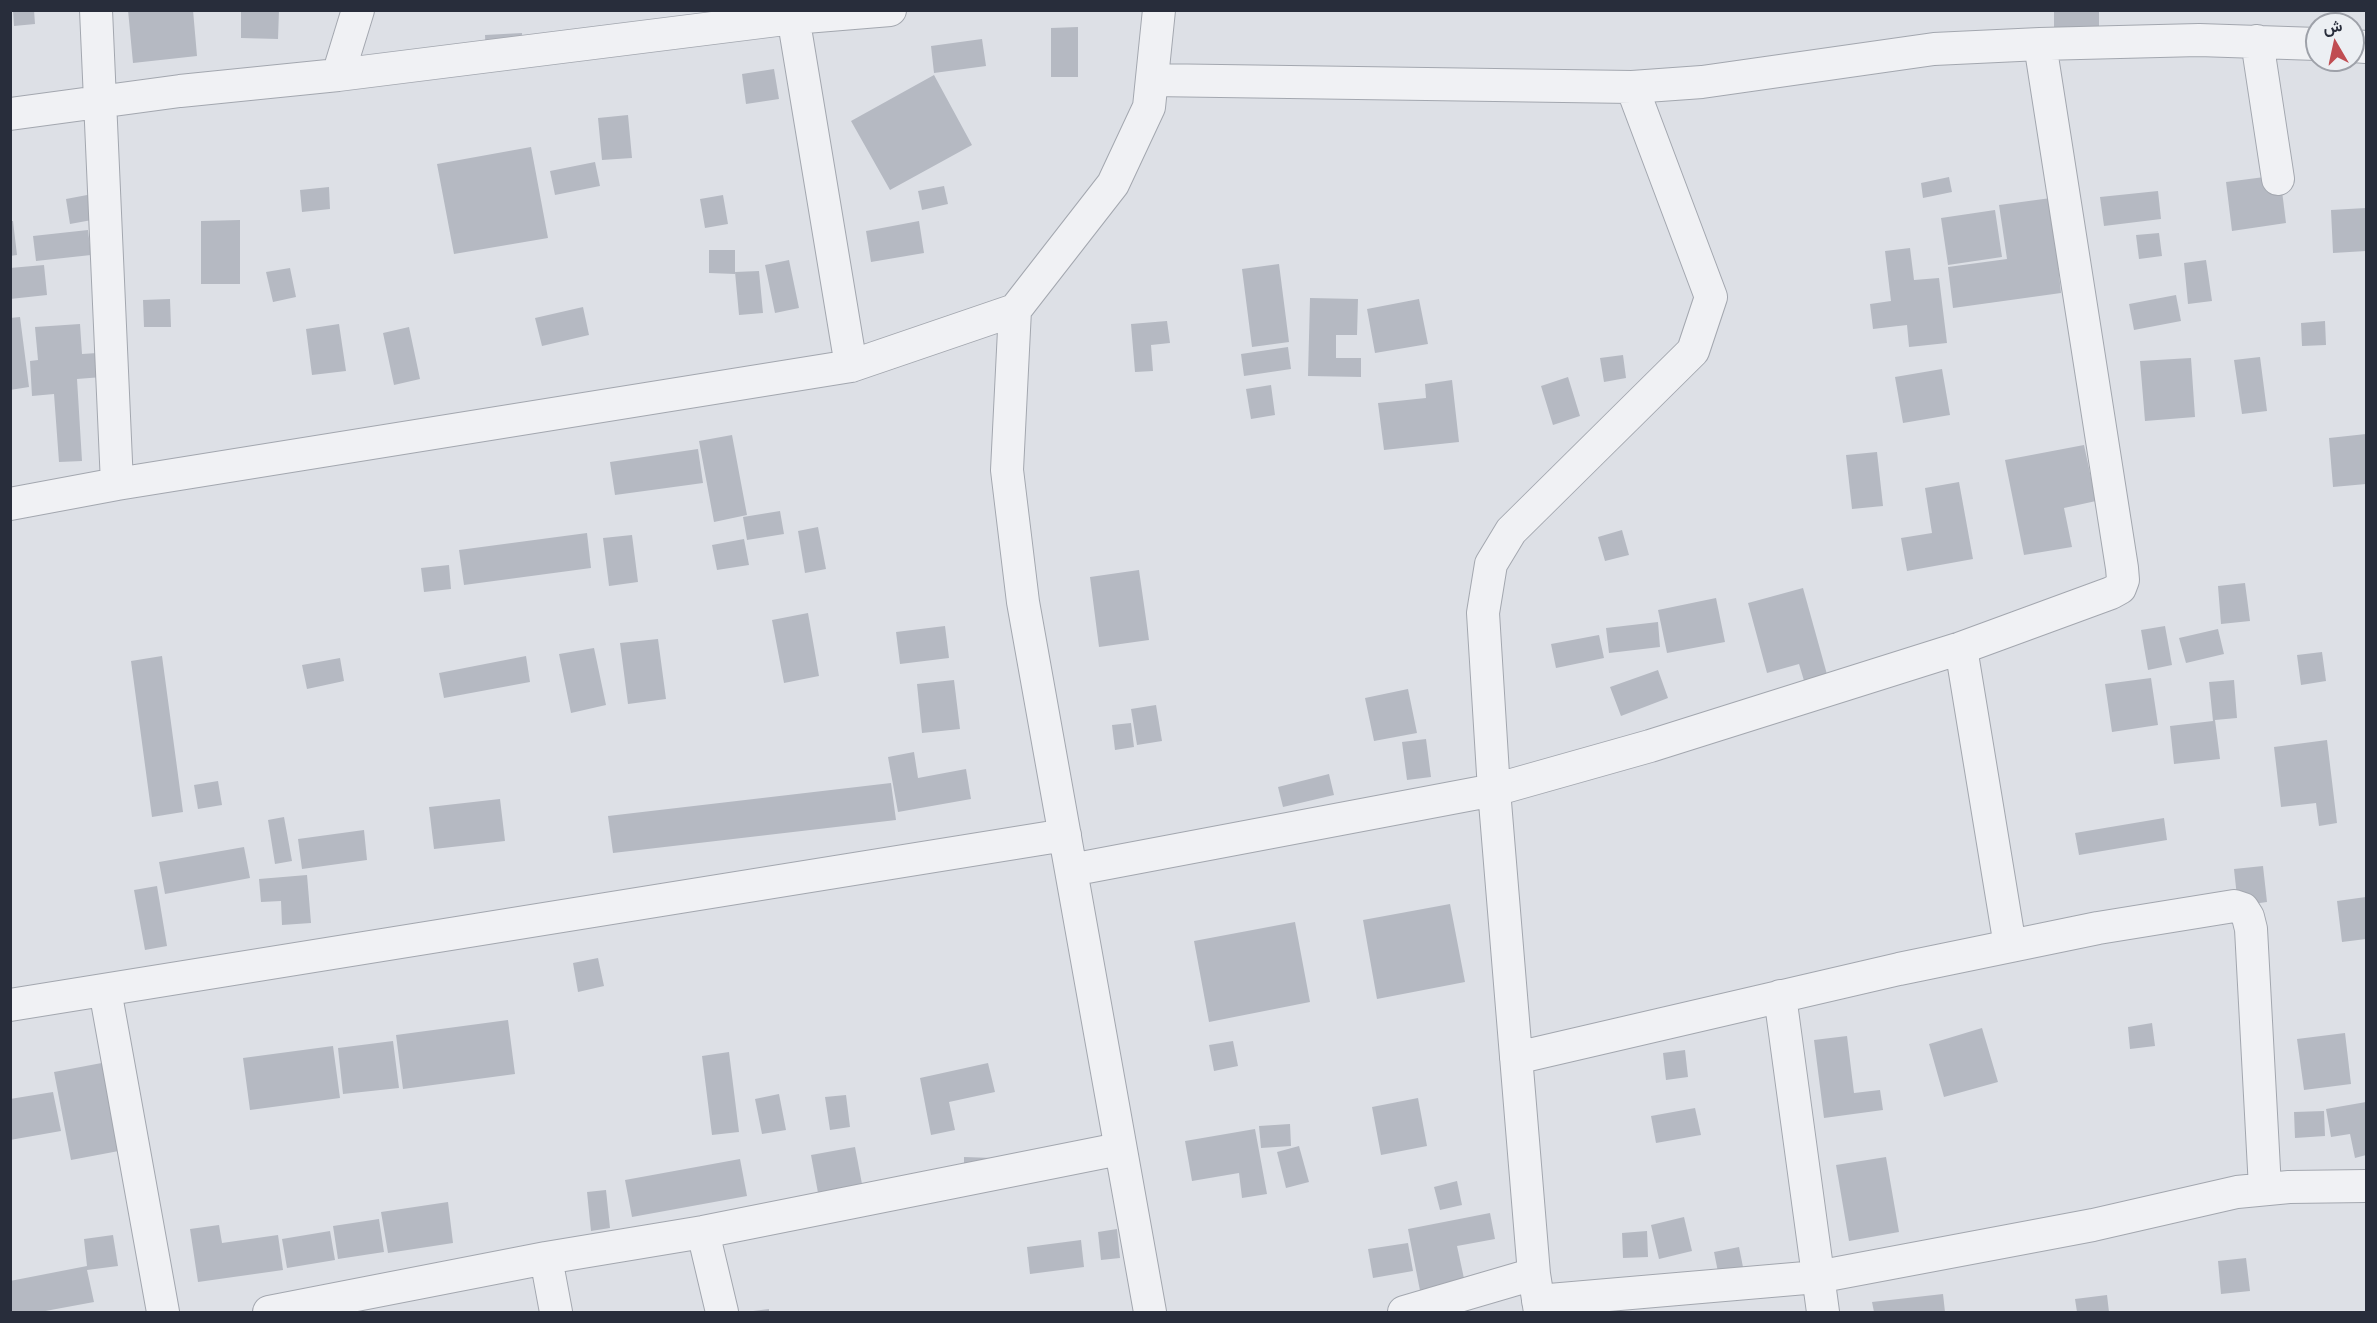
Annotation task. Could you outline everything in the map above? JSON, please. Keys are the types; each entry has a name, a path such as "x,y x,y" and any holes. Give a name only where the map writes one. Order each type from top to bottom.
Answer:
{"street":[{"path":"96,10 117,484"},
{"path":"338,75 358,10"},
{"path":"10,114 180,91 338,75 793,14 890,10"},
{"path":"10,504 117,484 851,366 1015,310 1113,184 1149,107 1159,10"},
{"path":"793,14 851,366"},
{"path":"1152,80 1632,87 1702,82 1934,49 2040,44 2257,41 2305,43"},
{"path":"2257,41 2278,179"},
{"path":"1071,870 1494,790 1650,746 1961,648 2120,588 2123,580 2040,44"},
{"path":"1537,1296 1494,790 1483,614 1491,564 1511,531 1693,351 1711,297 1632,87"},
{"path":"1015,310 1007,470 1023,602 1119,1149 1150,1312"},
{"path":"1961,648 2010,946"},
{"path":"10,1005 1065,835"},
{"path":"1516,1058 1780,996 2010,946 2234,906 2243,909 2252,929 2265,1188"},
{"path":"105,990 163,1312"},
{"path":"1780,996 1823,1312"},
{"path":"269,1312 546,1258 703,1232 1119,1149"},
{"path":"1404,1312 1537,1296 1817,1277 2036,1236 2201,1199 2265,1188 2367,1186"},
{"path":"703,1232 722,1312"},
{"path":"546,1258 556,1312"}],"building":[{"path":"13,10 34,10 35,24 14,26"},
{"path":"128,10 193,10 197,56 133,63"},
{"path":"241,10 279,10 278,39 241,38"},
{"path":"2054,10 2099,10 2099,33 2054,33"},
{"path":"1078,27 1078,77 1051,77 1051,28"},
{"path":"522,33 523,54 486,56 485,35"},
{"path":"982,39 986,66 934,73 931,46"},
{"path":"774,69 779,99 746,104 742,74"},
{"path":"934,75 972,145 890,190 851,121"},
{"path":"628,115 632,158 602,160 598,118"},
{"path":"531,147 548,238 454,254 437,164"},
{"path":"595,162 600,186 555,195 550,171"},
{"path":"2280,175 2286,223 2232,231 2226,182"},
{"path":"1949,177 1952,192 1923,198 1921,183"},
{"path":"944,186 948,204 922,210 918,191"},
{"path":"329,187 330,209 302,212 300,190"},
{"path":"2158,191 2161,219 2104,226 2100,197"},
{"path":"103,192 108,217 70,224 66,199"},
{"path":"723,195 728,224 705,228 700,199"},
{"path":"2051,198 2061,293 1953,308 1948,267 2007,259 1999,205"},
{"path":"2366,208 2366,251 2333,253 2331,210"},
{"path":"1995,210 2002,257 1948,265 1941,218"},
{"path":"240,220 240,284 201,284 201,221"},
{"path":"10,221 13,221 17,255 10,256"},
{"path":"919,221 924,253 871,262 866,231"},
{"path":"88,230 91,255 36,261 33,236"},
{"path":"2159,233 2162,256 2139,259 2136,235"},
{"path":"1910,248 1914,280 1939,278 1947,343 1909,347 1907,325 1873,329 1870,304 1891,301 1885,251"},
{"path":"709,250 735,250 735,274 709,273"},
{"path":"789,260 799,308 775,313 765,265"},
{"path":"2206,260 2212,301 2188,304 2184,263"},
{"path":"1279,264 1289,342 1252,347 1242,269"},
{"path":"44,265 47,295 10,299 10,268"},
{"path":"290,268 296,297 273,302 266,272"},
{"path":"759,271 763,313 739,315 735,272"},
{"path":"2176,295 2181,321 2134,330 2129,304"},
{"path":"1310,298 1358,299 1357,335 1336,335 1336,358 1361,358 1361,377 1308,376"},
{"path":"170,299 171,327 144,327 143,300"},
{"path":"1419,299 1428,344 1375,353 1367,309"},
{"path":"583,307 589,335 542,346 535,318"},
{"path":"20,317 29,387 10,390 10,318"},
{"path":"1167,321 1170,343 1151,345 1153,371 1135,372 1131,324"},
{"path":"2325,321 2326,345 2302,346 2301,323"},
{"path":"80,324 82,354 113,352 115,376 77,379 82,461 59,462 54,394 32,396 30,361 38,360 35,327"},
{"path":"339,324 346,371 312,375 306,329"},
{"path":"409,327 420,379 394,385 383,333"},
{"path":"1288,347 1291,369 1244,376 1241,354"},
{"path":"1623,355 1626,378 1604,382 1600,358"},
{"path":"2260,357 2267,411 2242,414 2234,360"},
{"path":"2191,358 2195,417 2145,421 2140,361"},
{"path":"1942,369 1950,415 1903,423 1895,377"},
{"path":"1568,377 1580,416 1553,425 1541,386"},
{"path":"1452,380 1459,442 1384,450 1378,403 1426,398 1425,384"},
{"path":"1271,385 1275,415 1251,419 1246,389"},
{"path":"2366,434 2366,484 2333,487 2329,438"},
{"path":"732,435 747,515 714,522 699,441"},
{"path":"2084,445 2096,501 2064,508 2072,547 2024,555 2005,460"},
{"path":"698,449 703,483 615,495 610,462"},
{"path":"1877,452 1883,506 1852,509 1846,455"},
{"path":"1959,482 1973,559 1907,571 1901,538 1932,533 1925,488"},
{"path":"780,511 784,534 747,540 743,517"},
{"path":"818,527 826,569 805,573 798,531"},
{"path":"1622,530 1629,555 1605,561 1598,537"},
{"path":"587,533 591,568 464,585 459,550"},
{"path":"632,535 638,582 609,586 603,538"},
{"path":"744,539 749,565 717,570 712,545"},
{"path":"449,565 451,589 424,592 421,568"},
{"path":"1139,570 1149,640 1099,647 1090,577"},
{"path":"2245,583 2250,621 2221,624 2218,586"},
{"path":"1803,588 1828,678 1805,684 1799,664 1767,673 1748,603"},
{"path":"1716,598 1725,642 1667,653 1658,610"},
{"path":"808,613 819,676 784,683 772,620"},
{"path":"1658,622 1660,647 1609,653 1606,628"},
{"path":"945,626 949,658 900,664 896,632"},
{"path":"2165,626 2172,665 2148,670 2141,630"},
{"path":"2218,629 2224,654 2186,663 2179,638"},
{"path":"1599,635 1604,658 1556,668 1551,644"},
{"path":"658,639 666,699 628,704 620,643"},
{"path":"594,648 606,705 571,713 559,654"},
{"path":"2322,652 2326,681 2301,685 2297,655"},
{"path":"162,656 183,812 152,817 131,661"},
{"path":"526,656 530,682 444,698 439,673"},
{"path":"340,658 344,681 307,689 302,665"},
{"path":"1658,670 1668,698 1621,716 1610,687"},
{"path":"2151,678 2158,725 2112,732 2105,684"},
{"path":"954,680 960,729 922,733 917,684"},
{"path":"2234,680 2237,718 2215,720 2220,759 2174,764 2170,726 2213,721 2209,682"},
{"path":"1408,689 1417,733 1374,741 1365,698"},
{"path":"1156,705 1162,741 1137,745 1131,709"},
{"path":"1131,723 1134,747 1115,750 1112,725"},
{"path":"1426,739 1431,777 1407,780 1402,742"},
{"path":"2327,740 2337,823 2319,826 2316,803 2281,807 2274,747"},
{"path":"914,752 918,778 966,769 971,799 898,812 888,757"},
{"path":"1329,774 1334,795 1283,807 1278,787"},
{"path":"218,781 222,805 198,809 194,785"},
{"path":"891,783 896,820 613,853 608,816"},
{"path":"500,799 505,841 434,849 429,807"},
{"path":"284,817 292,861 275,864 268,820"},
{"path":"2164,818 2167,840 2079,855 2075,833"},
{"path":"364,830 367,860 302,869 298,839"},
{"path":"244,847 250,878 165,894 159,862"},
{"path":"2263,866 2267,902 2238,906 2234,869"},
{"path":"307,875 311,923 282,925 281,901 261,902 259,879"},
{"path":"157,886 167,946 145,950 134,890"},
{"path":"2366,897 2366,939 2342,942 2337,901"},
{"path":"1450,904 1465,982 1377,999 1363,920"},
{"path":"1295,922 1310,1002 1209,1022 1194,941"},
{"path":"598,958 604,986 578,992 573,963"},
{"path":"508,1020 515,1074 403,1089 396,1035"},
{"path":"2152,1023 2155,1046 2130,1049 2128,1027"},
{"path":"1982,1028 1998,1082 1944,1097 1929,1044"},
{"path":"2345,1033 2351,1084 2304,1090 2297,1039"},
{"path":"1847,1036 1854,1093 1880,1090 1883,1110 1824,1118 1814,1040"},
{"path":"393,1041 399,1088 343,1094 338,1048"},
{"path":"1233,1041 1238,1066 1214,1071 1209,1045"},
{"path":"333,1046 340,1098 250,1110 243,1058"},
{"path":"1685,1050 1688,1077 1666,1080 1663,1053"},
{"path":"729,1052 739,1132 712,1135 702,1056"},
{"path":"107,1062 124,1150 71,1160 54,1072"},
{"path":"988,1063 995,1092 949,1102 955,1130 931,1135 920,1078"},
{"path":"53,1092 61,1131 10,1140 10,1099"},
{"path":"779,1094 786,1130 762,1134 755,1099"},
{"path":"846,1095 850,1127 830,1130 825,1097"},
{"path":"1418,1098 1427,1146 1381,1155 1372,1107"},
{"path":"2366,1102 2366,1155 2355,1158 2350,1134 2331,1137 2326,1109"},
{"path":"1695,1108 1701,1135 1656,1143 1651,1116"},
{"path":"2324,1111 2325,1136 2295,1138 2294,1112"},
{"path":"1290,1124 1291,1146 1261,1148 1259,1126"},
{"path":"1255,1129 1267,1194 1242,1198 1239,1173 1192,1181 1185,1141"},
{"path":"1299,1146 1309,1182 1286,1188 1277,1152"},
{"path":"855,1147 865,1200 821,1209 811,1155"},
{"path":"964,1157 993,1158 992,1177 964,1176"},
{"path":"1886,1157 1899,1232 1849,1241 1836,1165"},
{"path":"740,1159 747,1196 632,1217 625,1180"},
{"path":"1457,1181 1462,1205 1440,1210 1434,1187"},
{"path":"606,1190 610,1228 591,1231 587,1192"},
{"path":"448,1202 453,1243 388,1253 381,1212"},
{"path":"1490,1213 1495,1239 1457,1246 1468,1297 1423,1306 1408,1229"},
{"path":"1684,1217 1692,1251 1659,1259 1651,1225"},
{"path":"379,1219 384,1252 338,1259 333,1226"},
{"path":"219,1225 222,1243 278,1235 283,1270 198,1282 190,1229"},
{"path":"1117,1229 1120,1258 1101,1260 1098,1232"},
{"path":"330,1231 335,1260 287,1268 282,1239"},
{"path":"1647,1231 1648,1257 1623,1258 1622,1233"},
{"path":"113,1235 118,1266 87,1270 94,1302 40,1312 10,1312 10,1281 87,1266 84,1239"},
{"path":"1081,1240 1084,1267 1030,1274 1027,1247"},
{"path":"1408,1243 1413,1271 1373,1278 1368,1249"},
{"path":"1739,1247 1747,1287 1722,1292 1714,1252"},
{"path":"2246,1258 2250,1291 2221,1294 2218,1261"},
{"path":"1943,1294 1945,1312 1874,1312 1872,1302"},
{"path":"2107,1295 2109,1312 2077,1312 2075,1299"},
{"path":"769,1309 769,1312 753,1312 753,1311"}]}
